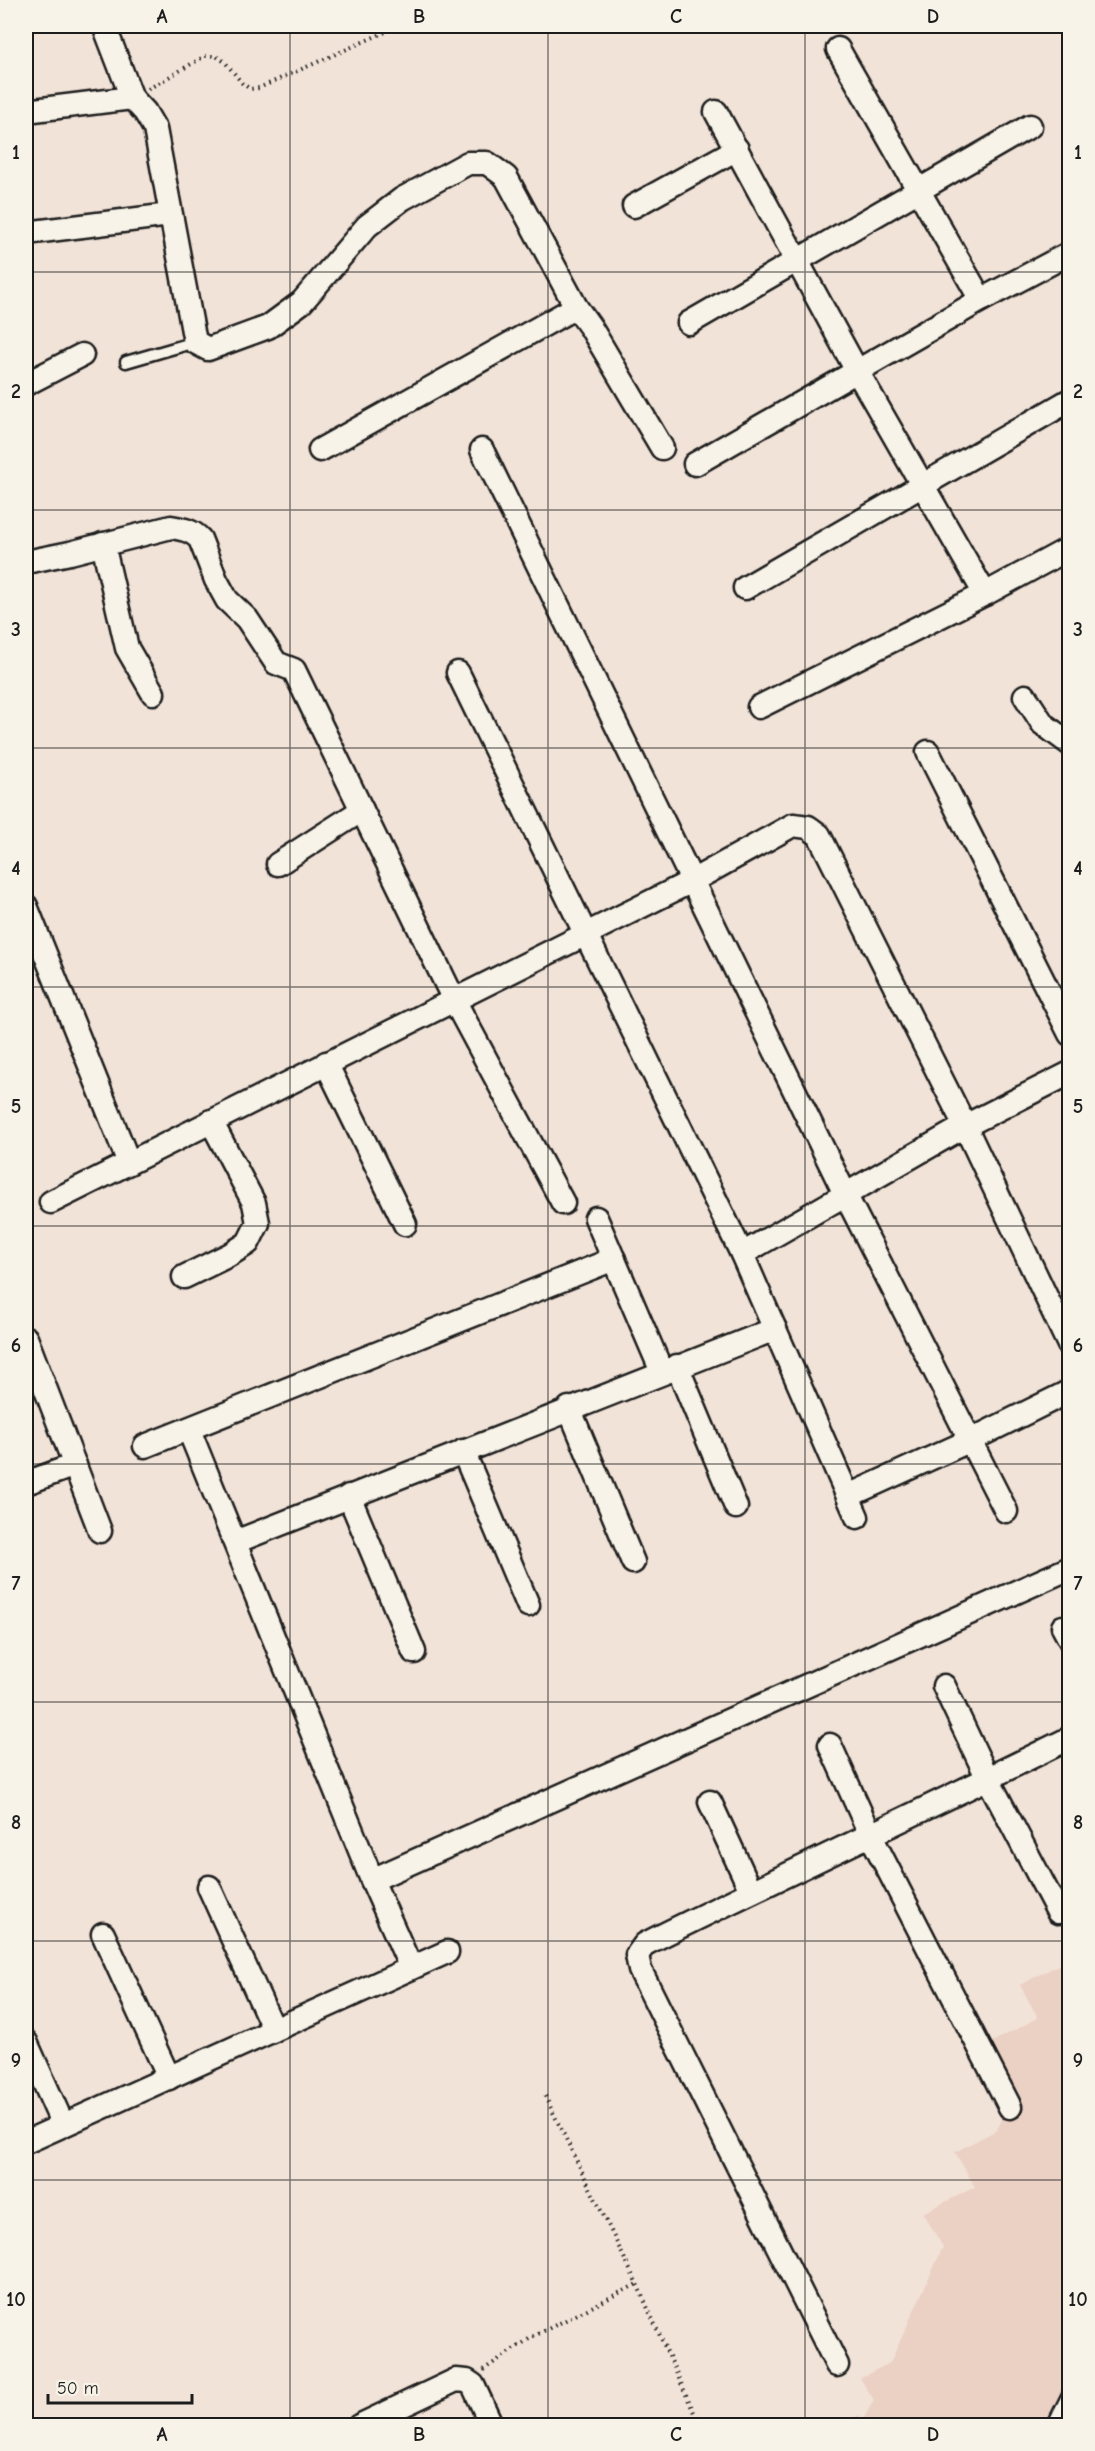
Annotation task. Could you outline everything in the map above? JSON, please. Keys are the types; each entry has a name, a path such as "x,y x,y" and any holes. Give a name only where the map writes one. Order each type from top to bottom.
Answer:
{"street":[{"path":"105,28 132,98 145,112 155,129 195,342 208,350 268,327 302,302 367,226 402,198 468,163 487,164 506,177 569,290 576,307 591,328 662,448"},
{"path":"838,49 981,300"},
{"path":"26,111 132,98"},
{"path":"716,112 921,486 985,594"},
{"path":"688,323 1030,126"},
{"path":"634,206 737,149"},
{"path":"26,233 170,215"},
{"path":"695,464 981,300 1070,253"},
{"path":"320,450 576,307"},
{"path":"26,384 82,355"},
{"path":"745,588 1070,400"},
{"path":"482,450 845,1194 1006,1511"},
{"path":"26,562 171,527 195,534 200,539 216,580 227,600 247,619 276,663 294,670 454,1000 563,1203"},
{"path":"104,544 116,607 127,648 153,693"},
{"path":"759,707 985,594 1070,548"},
{"path":"458,673 742,1254 857,1517"},
{"path":"1025,696 1043,724 1070,744"},
{"path":"928,752 1070,1034"},
{"path":"278,864 362,810"},
{"path":"51,1202 584,933 692,881 793,825 808,827 819,834 965,1126 1070,1347"},
{"path":"26,906 129,1163"},
{"path":"326,1063 405,1224"},
{"path":"742,1254 965,1126 1070,1073"},
{"path":"184,1277 229,1256 248,1243 258,1223 254,1203 211,1121"},
{"path":"596,1218 736,1507"},
{"path":"145,1446 614,1259"},
{"path":"235,1542 569,1408 775,1329"},
{"path":"27,1349 100,1531"},
{"path":"848,1496 971,1440 1070,1391"},
{"path":"569,1408 633,1562"},
{"path":"189,1430 372,1880 411,1968"},
{"path":"463,1451 528,1605"},
{"path":"26,1484 75,1465"},
{"path":"349,1496 414,1652"},
{"path":"372,1880 1070,1568"},
{"path":"945,1686 988,1779 1058,1912"},
{"path":"837,2365 640,1970 637,1955 645,1944 1070,1738"},
{"path":"830,1745 871,1836 1010,2107"},
{"path":"710,1802 752,1891"},
{"path":"209,1887 274,2030"},
{"path":"104,1934 169,2078"},
{"path":"26,2142 447,1952"},
{"path":"26,2042 63,2125"},
{"path":"359,2426 456,2380 467,2381 474,2385 492,2426"}],"lane":[{"path":"126,362 195,342"},
{"path":"1052,2426 1070,2390"}],"path":[{"path":"132,98 205,56 216,56 225,62 250,89 259,88 399,26"},
{"path":"545,2096 637,2284 700,2426"},
{"path":"467,2381 532,2337 637,2284"}],"shaded area":[{"path":"1068,1960 1069,2425 839,2426 859,2415 862,2421 874,2400 860,2378 890,2363 943,2247 923,2213 975,2187 955,2152 997,2130 1013,2096 986,2045 1038,2018 1020,1985"}]}
